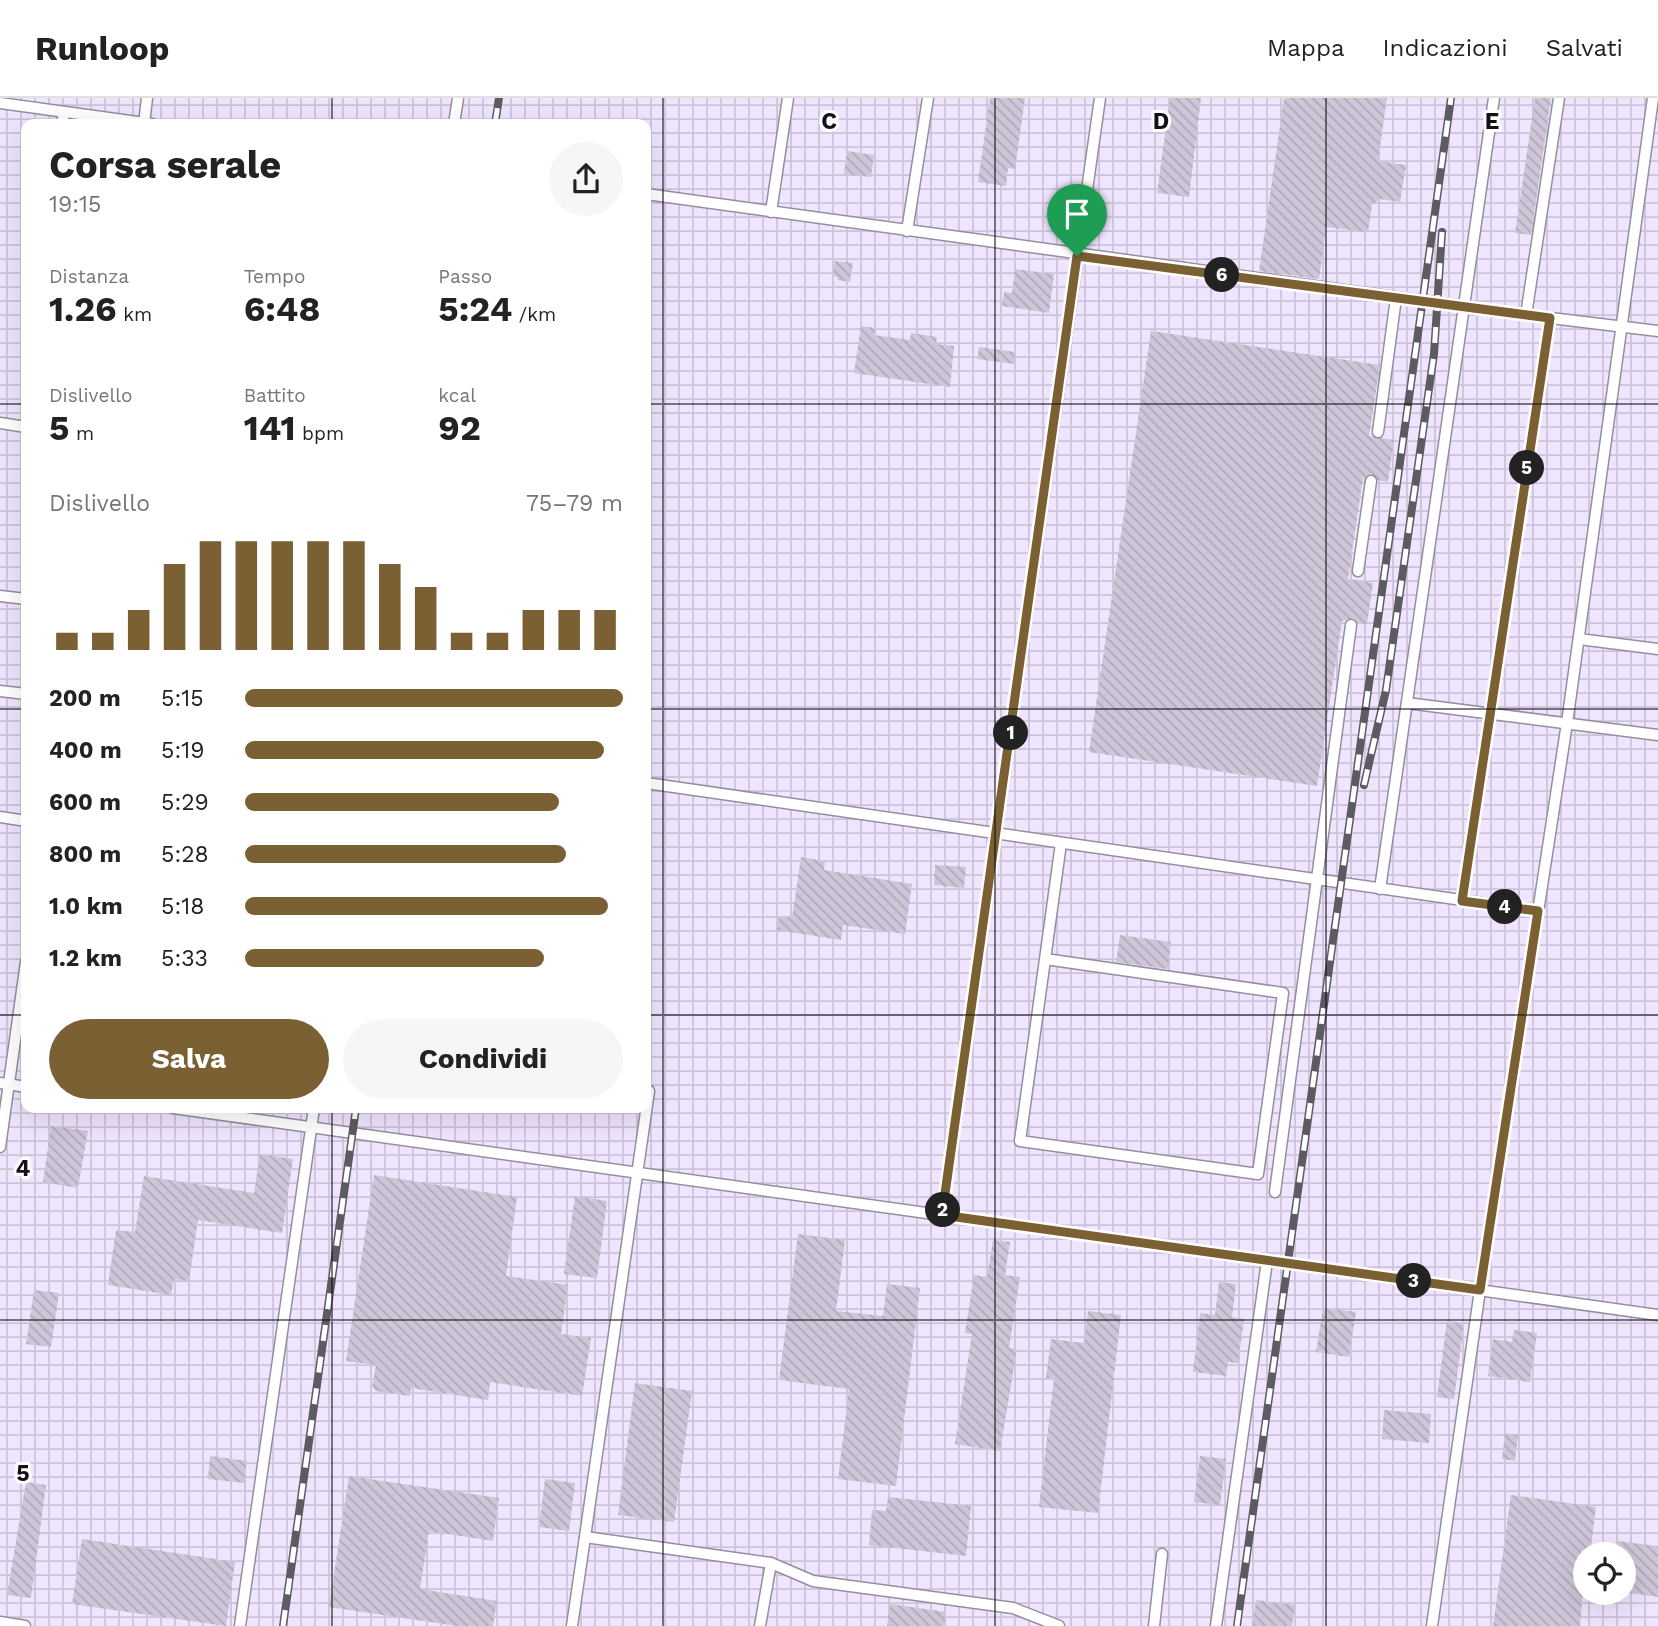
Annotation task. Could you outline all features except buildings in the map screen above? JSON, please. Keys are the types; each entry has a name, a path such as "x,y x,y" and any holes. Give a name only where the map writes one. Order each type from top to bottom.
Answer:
{"lane":[{"path":"147,119 148,98"},
{"path":"455,119 458,98"},
{"path":"771,212 788,98"},
{"path":"906,231 928,98"},
{"path":"942,1215 1100,98"},
{"path":"1380,889 1494,98"},
{"path":"1526,315 1559,98"},
{"path":"1432,1626 1480,1290 1567,723 1653,98"},
{"path":"0,103 112,119"},
{"path":"63,119 64,112"},
{"path":"651,195 1077,256 1658,331"},
{"path":"1377,432 1396,298"},
{"path":"1462,901 1550,318"},
{"path":"0,424 21,426"},
{"path":"1358,571 1371,481"},
{"path":"0,596 21,598"},
{"path":"1275,1192 1351,625"},
{"path":"1578,639 1658,649"},
{"path":"0,691 21,693"},
{"path":"1407,703 1658,735"},
{"path":"651,784 1538,911"},
{"path":"0,817 21,820"},
{"path":"1045,959 1283,993 1258,1174 1020,1141 1045,959 1061,843"},
{"path":"0,1147 5,1084 21,991"},
{"path":"209,1113 1658,1315"},
{"path":"240,1626 313,1113"},
{"path":"572,1626 646,1113"},
{"path":"1216,1626 1267,1261"},
{"path":"585,1537 771,1563 813,1581 1013,1608 1059,1626"},
{"path":"1154,1626 1162,1554"},
{"path":"761,1626 771,1563"},
{"path":"0,1622 25,1626"}],"shaded area":[{"path":"0,98 1658,98 1658,1626 0,1626"}],"railway":[{"path":"496,119 499,98"},
{"path":"1237,1626 1451,98"},
{"path":"1364,785 1386,690 1434,354 1442,232"},
{"path":"283,1626 355,1113"}],"route":[{"path":"1077,256 1550,318 1462,901 1538,911 1480,1290 942,1215 1077,256"}]}
